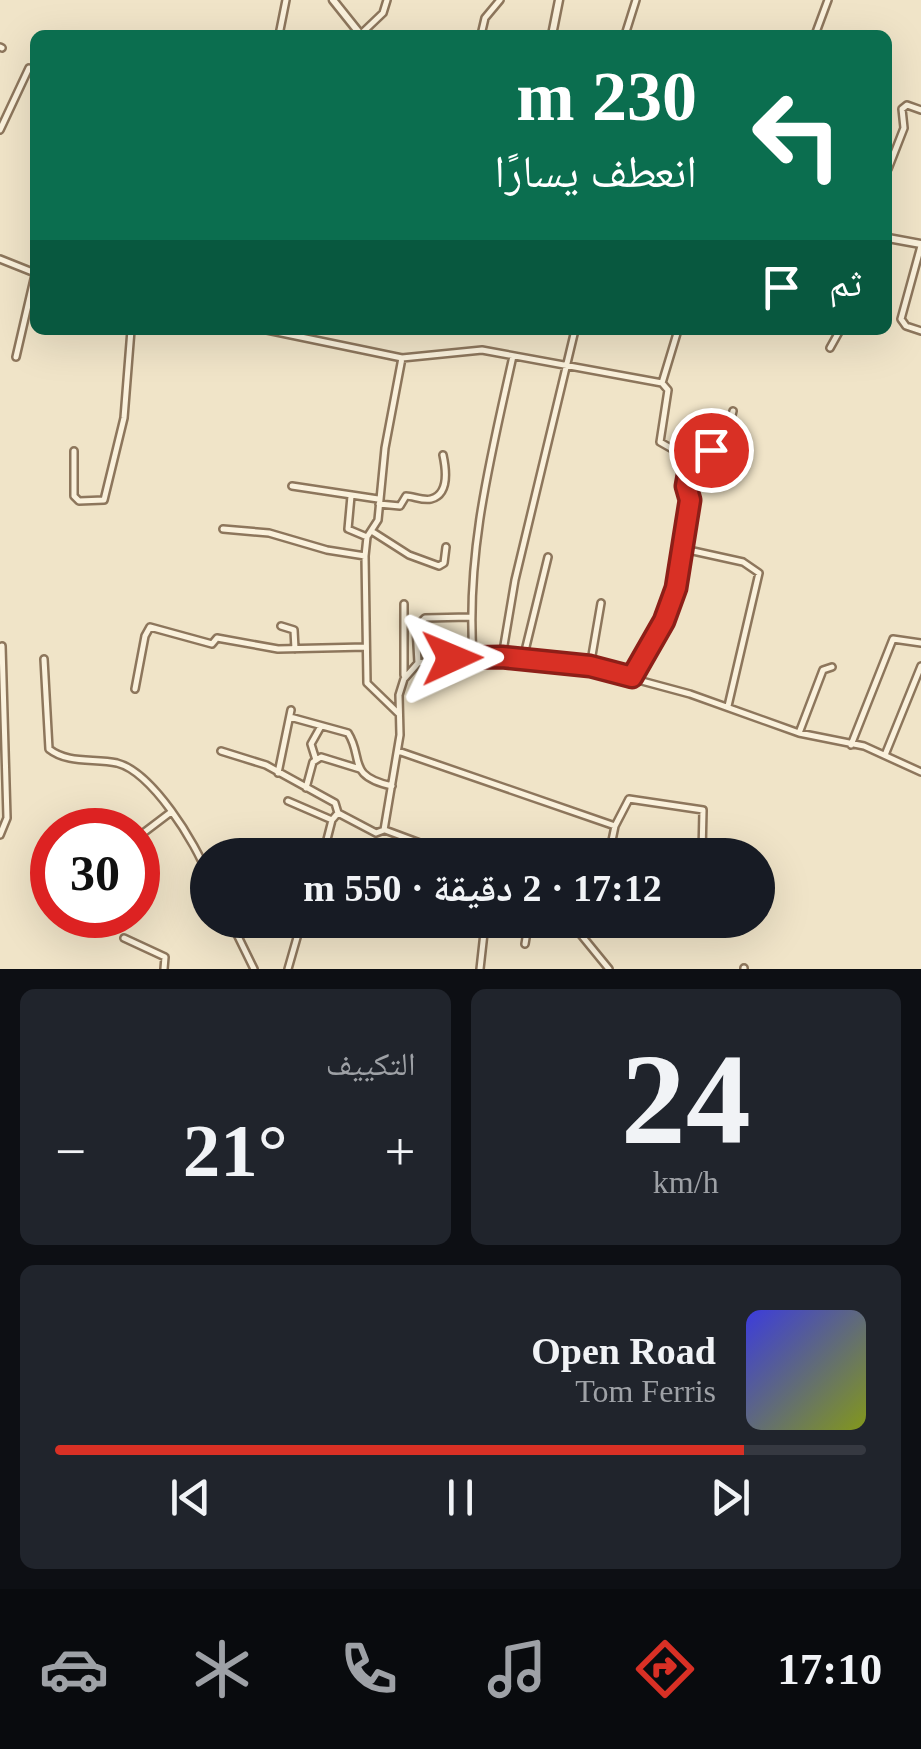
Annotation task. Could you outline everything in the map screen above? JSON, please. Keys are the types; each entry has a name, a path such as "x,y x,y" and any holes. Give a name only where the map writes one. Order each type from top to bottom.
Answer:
{"street":[{"path":"281,30 286,0"},
{"path":"333,0 357,30"},
{"path":"366,30 383,14 387,0"},
{"path":"482,30 485,18 500,0"},
{"path":"553,30 560,0"},
{"path":"627,30 636,0"},
{"path":"817,30 828,0"},
{"path":"0,130 29,68"},
{"path":"892,160 904,128 902,109 907,105 921,110"},
{"path":"892,241 921,245 902,319 906,326 921,331"},
{"path":"0,259 30,272"},
{"path":"16,357 30,296"},
{"path":"74,451 74,496 78,500 104,500 124,418 131,335"},
{"path":"291,335 402,358 431,358 469,349 662,383 668,390 660,442 683,455 690,464"},
{"path":"502,657 515,580 574,335"},
{"path":"662,383 676,335"},
{"path":"830,348 837,335"},
{"path":"473,655 473,546 513,356"},
{"path":"399,714 367,683 365,556 367,538 373,532 402,358"},
{"path":"632,677 670,606 690,500 686,486 690,464 706,452 724,450 733,411"},
{"path":"292,486 400,506 406,496 430,499 436,495 447,473 443,454"},
{"path":"351,496 348,529 367,538"},
{"path":"223,529 269,533 365,556"},
{"path":"373,532 409,555 439,566 444,562 446,546"},
{"path":"683,549 758,570 728,706"},
{"path":"523,659 548,557"},
{"path":"384,830 398,752 404,604"},
{"path":"590,666 601,604"},
{"path":"405,633 425,618 470,617"},
{"path":"281,626 294,630 296,649"},
{"path":"134,690 150,627 212,644 217,638 260,648 366,647"},
{"path":"416,627 418,662"},
{"path":"852,745 893,639 921,642"},
{"path":"0,835 7,818 2,646"},
{"path":"404,678 418,662 473,655 590,666 728,706 800,733 886,754 921,772"},
{"path":"44,659 52,752 78,760 122,764 136,772 191,838"},
{"path":"886,754 921,666"},
{"path":"800,733 823,670 832,667"},
{"path":"278,773 291,714 320,728 348,734 361,769"},
{"path":"306,788 316,760 311,744 320,728"},
{"path":"221,751 250,758 335,804 338,814 376,833 384,830 406,838"},
{"path":"398,752 616,826"},
{"path":"316,760 328,757 392,786"},
{"path":"614,838 629,799 701,808 705,814 703,838"},
{"path":"288,801 332,820"},
{"path":"160,820 170,812"},
{"path":"327,838 332,820 338,814"},
{"path":"124,938 165,958 164,969"},
{"path":"239,938 254,969"},
{"path":"288,969 297,938"},
{"path":"480,969 483,938"},
{"path":"525,944 526,938"},
{"path":"583,938 608,969"}],"route":[{"path":"452,658 473,655 590,666 632,677 664,621 676,588 690,500 686,486 690,464 711,450"}]}
